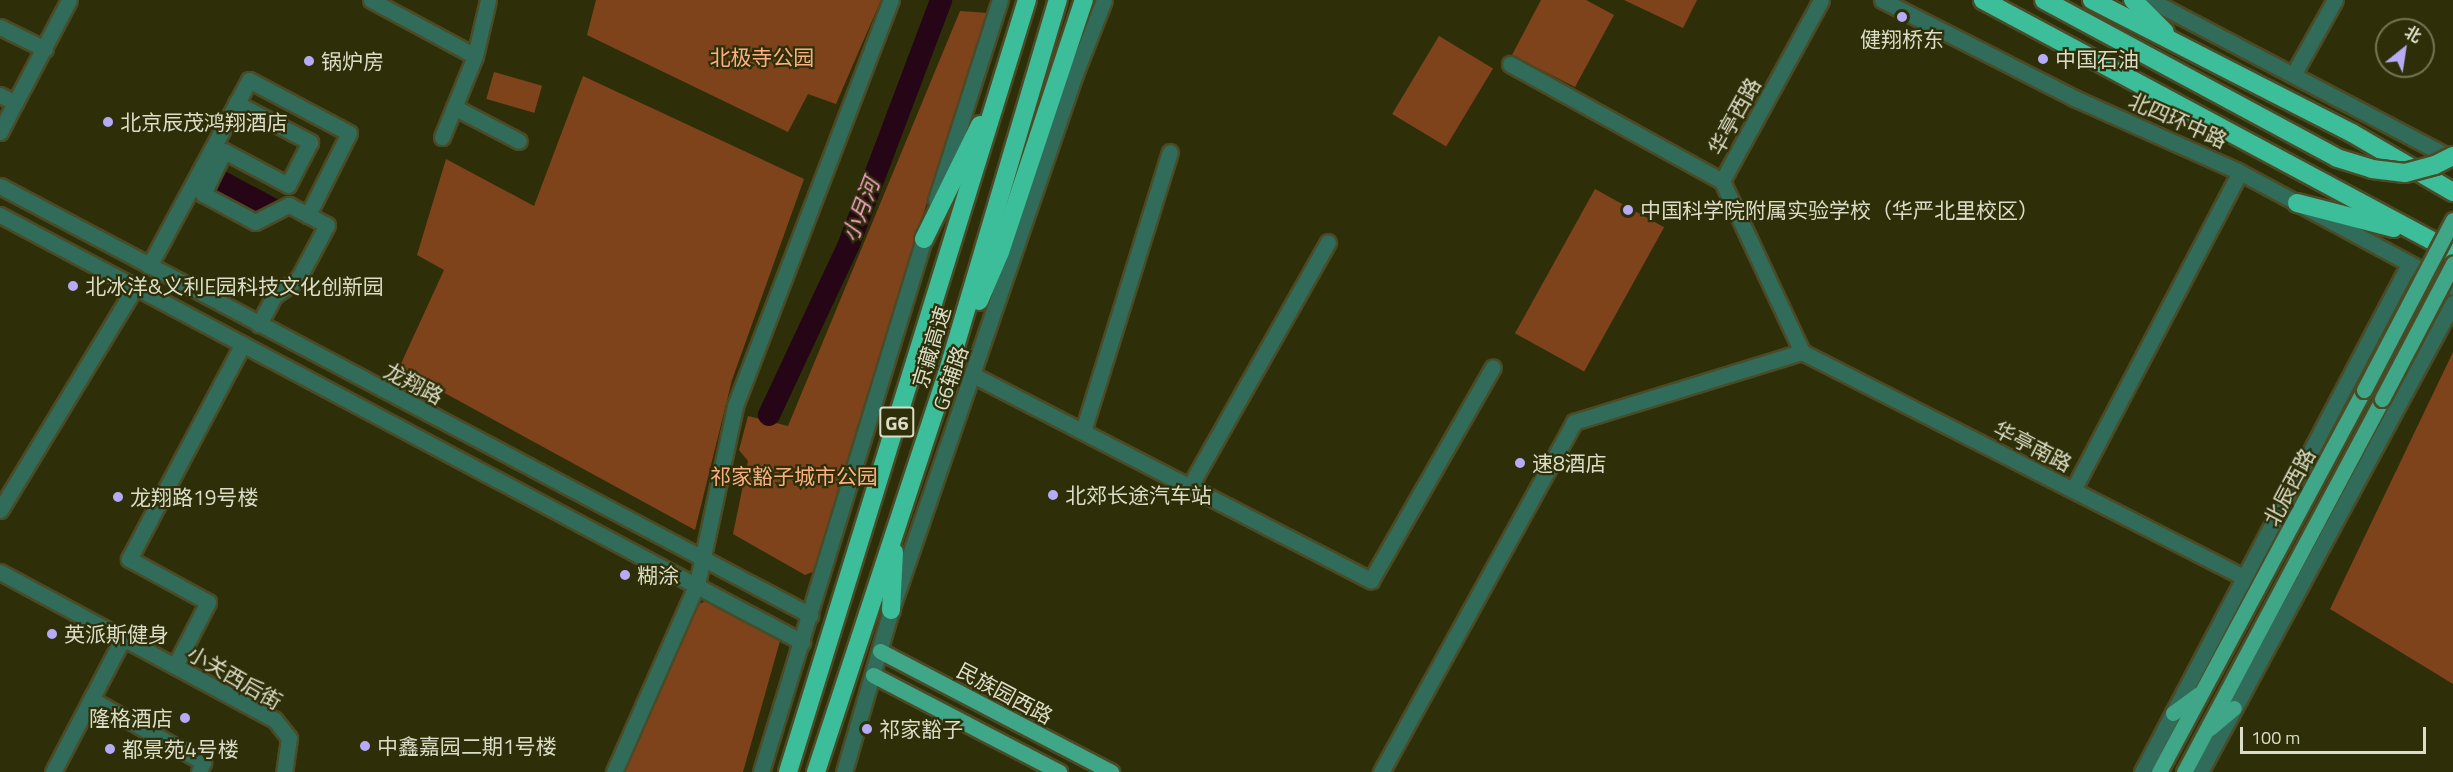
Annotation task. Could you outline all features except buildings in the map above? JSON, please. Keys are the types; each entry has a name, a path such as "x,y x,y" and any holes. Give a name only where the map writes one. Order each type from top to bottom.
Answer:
{"highway":[{"name":"京藏高速","path":"788,772 1027,0"},
{"name":"京藏高速","path":"816,772 947,374 1049,28 1060,0"},
{"path":"947,374 1000,252 1084,0"},
{"name":"北四环中路","path":"1974,0 1991,4 2453,252"},
{"path":"2044,0 2337,158 2372,169 2405,173 2436,165 2453,157"},
{"path":"2092,0 2352,133 2453,192"},
{"path":"2133,0 2177,43"},
{"path":"924,239 1006,72"},
{"path":"2297,202 2424,236"},
{"path":"891,610 896,528"}],"main road":[{"name":"北辰西路","path":"2159,772 2453,220"},
{"name":"北辰西路","path":"2184,772 2453,264"},
{"name":"民族园西路","path":"880,651 1111,772"},
{"path":"873,675 1059,772"},
{"path":"2173,713 2202,693"},
{"path":"2205,732 2234,708"}],"street":[{"path":"0,132 69,0"},
{"path":"371,0 475,56"},
{"path":"442,137 475,56 488,0"},
{"path":"614,772 698,584 735,406 891,0"},
{"path":"761,772 924,239 1000,0"},
{"name":"G6辅路","path":"844,772 891,610 974,375 1075,74 1104,0"},
{"name":"华亭西路","path":"1802,352 1722,181 1821,0"},
{"name":"北四环中路","path":"1882,0 2074,98 2240,172 2453,287"},
{"path":"2150,0 2453,157"},
{"path":"2293,75 2335,0"},
{"path":"0,27 45,49"},
{"path":"1510,64 1722,181"},
{"path":"149,266 192,197 249,80 349,133 305,210"},
{"path":"0,95 15,103"},
{"path":"236,103 310,142 288,185 224,151 202,194 255,222 289,205 305,210 327,225 298,279 274,296 259,324"},
{"path":"454,107 519,141"},
{"path":"1083,431 1170,152"},
{"path":"2073,490 2240,172"},
{"name":"龙翔路","path":"0,186 704,561 810,615"},
{"path":"0,215 698,584 802,642"},
{"path":"1190,486 1328,242"},
{"name":"北辰西路","path":"2142,772 2409,264"},
{"path":"0,510 135,287"},
{"path":"2200,772 2453,303"},
{"path":"2379,321 2429,348"},
{"path":"175,666 208,602 129,559 243,344"},
{"path":"1382,772 1574,422 1802,352"},
{"name":"华亭南路","path":"1802,352 2244,577"},
{"path":"974,375 1371,579 1493,367"},
{"name":"小关西后街","path":"0,572 275,720 288,738 284,772"},
{"path":"53,772 123,638"},
{"path":"91,699 203,762 199,772"}],"green space":[{"name":"北极寺公园","path":"596,0 881,0 836,104 808,94 788,132 587,35"},
{"path":"1541,0 1586,0 1614,15 1575,87 1512,55"},
{"path":"1624,0 1697,0 1683,28"},
{"name":"祁家豁子城市公园","path":"960,11 988,13 905,271 815,571 805,575 733,534 748,461 739,450 748,416 788,426"},
{"path":"1439,36 1493,68 1446,146 1392,114"},
{"path":"494,72 542,86 534,113 486,99"},
{"path":"583,76 804,179 732,380 695,530 399,368 444,270 417,255 446,159 534,206"},
{"path":"1595,189 1664,227 1584,372 1515,333"},
{"path":"2453,352 2453,684 2330,609"},
{"path":"708,600 780,641 743,772 623,772 699,604"}],"shaded area":[{"path":"223,170 281,201 254,216 211,191"}],"waterway":[{"name":"小月河","path":"769,415 849,244 941,0"}],"place":[{"name":"健翔桥东","path":"1902,17"},
{"name":"中国石油","path":"2043,59"},
{"name":"锅炉房","path":"309,61"},
{"name":"北京辰茂鸿翔酒店","path":"108,122"},
{"name":"中国科学院附属实验学校（华严北里校区）","path":"1628,210"},
{"name":"北冰洋&义利E园科技文化创新园","path":"73,286"},
{"name":"速8酒店","path":"1520,463"},
{"name":"北郊长途汽车站","path":"1053,495"},
{"name":"龙翔路19号楼","path":"118,497"},
{"name":"糊涂","path":"625,575"},
{"name":"英派斯健身","path":"52,634"},
{"name":"隆格酒店","path":"185,718"},
{"name":"祁家豁子","path":"867,729"},
{"name":"中鑫嘉园二期1号楼","path":"365,746"},
{"name":"都景苑4号楼","path":"110,749"}]}
